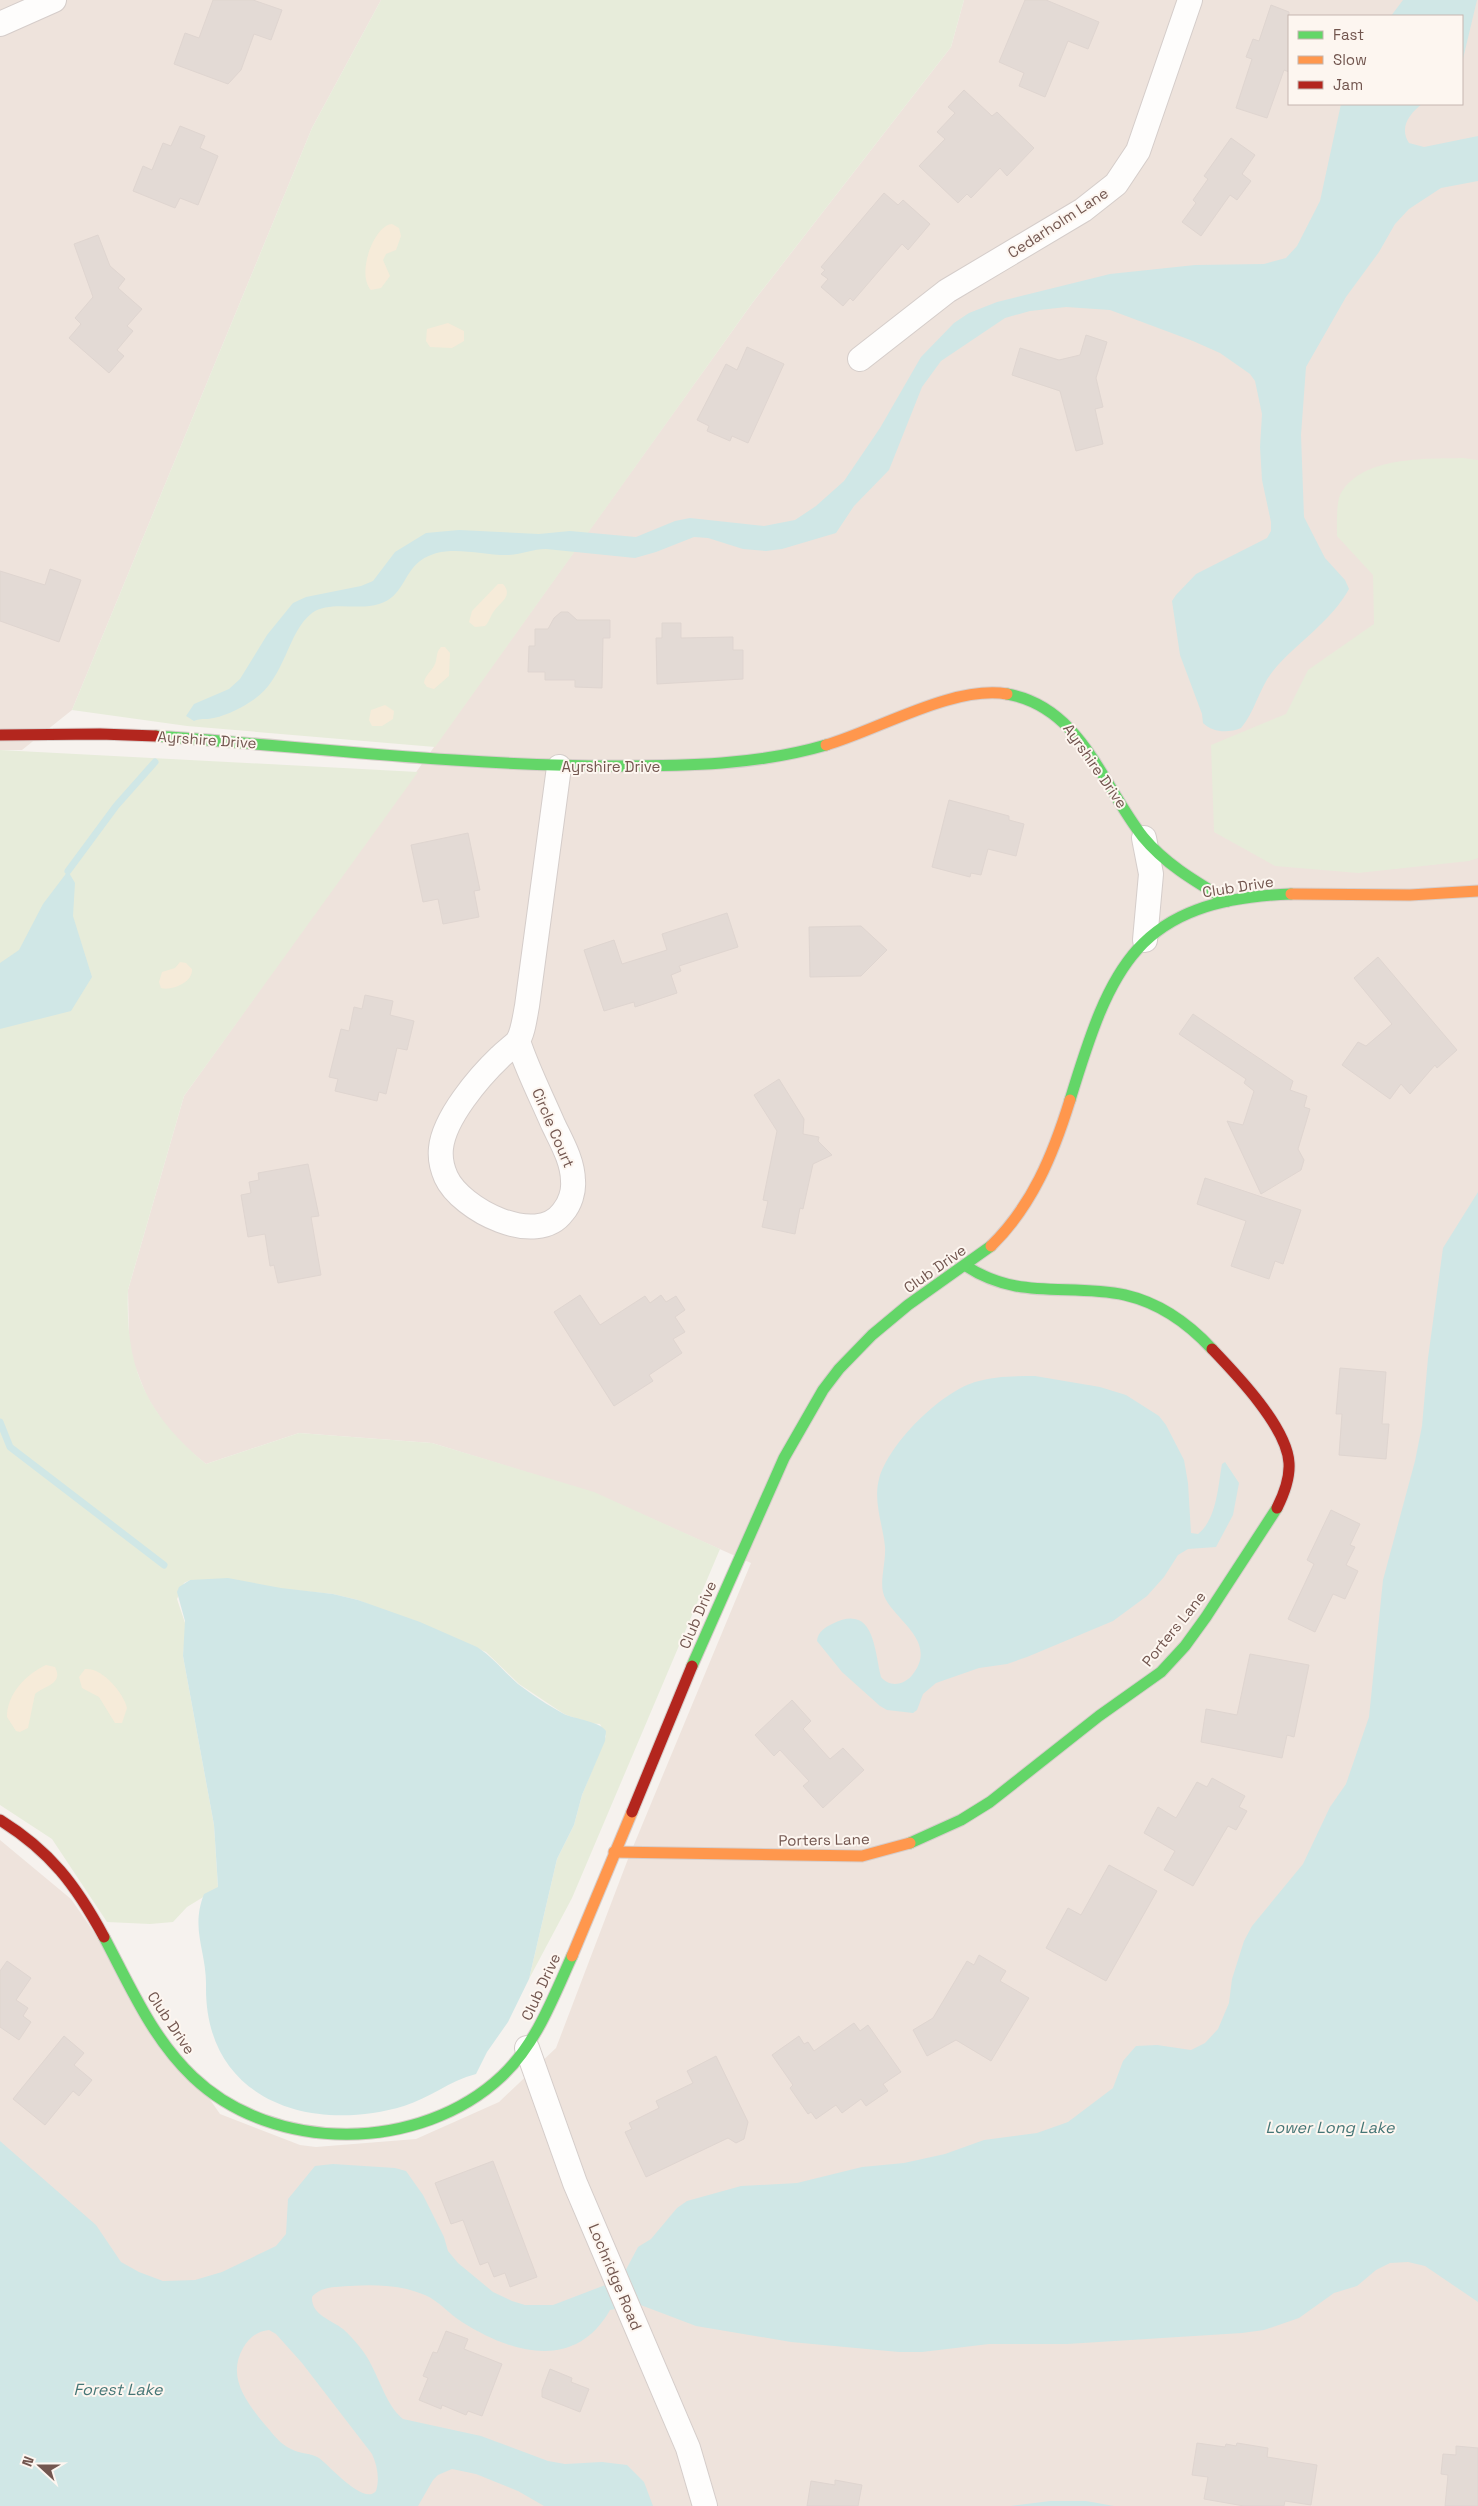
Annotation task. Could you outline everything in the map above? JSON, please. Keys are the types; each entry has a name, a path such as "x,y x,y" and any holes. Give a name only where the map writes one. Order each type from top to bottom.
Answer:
{"street":[{"path":"0,24 14,20 54,0"},
{"name":"Cedarholm Lane","path":"860,359 947,291 1083,210 1116,184 1138,151 1190,0"},
{"name":"Ayrshire Drive","path":"0,734 130,735 559,767 672,766 742,762 768,757 842,740 956,699 1002,693 1024,697 1056,714 1072,730 1144,838 1169,863 1228,901"},
{"path":"518,1040 527,1006 559,767"},
{"name":"Ayrshire Drive","path":"1144,838 1151,874 1145,940"},
{"name":"Club Drive","path":"0,1820 48,1856 79,1895 146,2018 177,2062 215,2097 259,2120 283,2128 336,2134 362,2133 411,2125 450,2112 485,2092 508,2073 526,2048 550,2006 728,1583 788,1452 823,1390 853,1352 884,1324 986,1251 1011,1225 1036,1187 1061,1128 1103,1007 1124,966 1145,940 1182,915 1228,901 1292,895 1440,894 1478,891"},
{"name":"Circle Court","path":"518,1040 525,1063 565,1148 573,1179 569,1202 563,1213 546,1226 535,1227 502,1221 468,1202 455,1191 446,1177 442,1164 442,1140 452,1118 482,1076 518,1040"},
{"name":"Porters Lane","path":"614,1852 699,1855 862,1856 909,1845 953,1826 1002,1796 1102,1714 1162,1671 1222,1593 1274,1515 1288,1477 1289,1459 1285,1446 1259,1404 1239,1378 1185,1323 1145,1300 1124,1295 1021,1288 996,1282 966,1266"},
{"name":"Lochridge Road","path":"526,2048 575,2183 688,2448 705,2506"}],"shaded area":[{"path":"0,0 381,0 312,128 72,710 22,750 0,750"},
{"path":"964,0 1478,0 1478,2506 0,2506 0,1840 71,1899 220,2114 300,2145 316,2147 416,2139 499,2102 556,2048 628,1859 751,1563 594,1493 432,1443 299,1433 206,1464 179,1442 165,1425 147,1397 133,1361 129,1341 128,1290 184,1096 753,302 951,47"}],"green space":[{"path":"381,0 964,0 951,47 753,302 435,747 187,726 72,710 312,128"},
{"path":"1463,458 1478,460 1478,858 1469,861 1358,873 1275,866 1214,832 1211,745 1286,714 1308,670 1374,624 1373,575 1337,536 1338,507 1341,493 1351,481 1364,472 1379,466 1414,460"},
{"path":"0,750 418,772 184,1096 128,1290 130,1343 143,1388 154,1408 168,1427 206,1464 299,1433 432,1443 594,1492 720,1549 572,1898 529,1979 557,1859 574,1825 582,1795 606,1736 600,1724 588,1723 564,1714 519,1684 486,1652 358,1600 333,1594 190,1580 184,1583 177,1599 186,1626 183,1656 214,1825 218,1888 187,1907 173,1922 150,1924 107,1922 52,1839 0,1805"}],"sand":[{"path":"392,224 399,228 401,236 396,250 386,254 383,260 390,276 381,288 371,290 365,273 369,251 379,232 385,226"},
{"path":"448,323 464,331 464,341 452,348 430,347 426,341 427,329"},
{"path":"498,584 503,584 506,588 506,596 485,626 475,627 469,622 472,611"},
{"path":"441,647 445,647 450,653 449,676 434,689 427,687 424,683 434,666"},
{"path":"385,705 394,711 393,719 382,726 372,726 369,720 371,710"},
{"path":"180,962 186,963 192,969 189,978 181,985 165,989 161,988 159,982 162,972 175,968"},
{"path":"46,1665 55,1667 57,1677 52,1684 35,1694 28,1728 20,1732 16,1731 7,1717 10,1700 25,1679"},
{"path":"85,1669 92,1669 98,1672 111,1682 122,1695 127,1708 122,1723 115,1723 99,1697 82,1688 79,1677"}],"water":[{"path":"1403,0 1477,0 1463,59 1463,15 1392,15"},
{"path":"1341,105 1421,105 1413,112 1407,122 1405,132 1409,143 1424,147 1478,136 1478,181 1441,188 1409,209 1395,224 1379,252 1346,297 1306,367 1301,435 1304,517 1325,558 1345,580 1349,589 1333,612 1273,671 1241,728 1221,731 1211,729 1203,723 1202,714 1180,655 1172,601 1196,574 1267,538 1271,531 1271,522 1262,480 1260,447 1262,414 1255,381 1250,374 1220,353 1193,341 1110,310 1066,307 1030,311 1005,318 941,361 922,387 889,470 854,506 836,533 782,549 766,551 743,549 708,538 694,537 635,558 546,549 509,555 452,551 430,555 414,566 398,591 387,601 363,607 327,607 312,613 296,632 279,670 271,682 262,693 250,702 230,713 214,718 194,721 186,716 194,704 229,689 240,679 267,635 293,603 306,597 361,586 373,581 395,552 426,533 459,530 539,534 570,531 636,537 675,521 690,518 764,526 795,520 816,506 844,481 880,428 921,357 954,323 969,313 997,302 1110,274 1195,265 1264,264 1286,258 1297,246 1320,201"},
{"path":"68,871 75,883 73,916 92,977 71,1011 0,1029 0,963 19,950 43,904"},
{"name":"Lower Long Lake","path":"1478,1192 1478,2302 1425,2266 1408,2262 1390,2263 1376,2270 1357,2286 1334,2293 1299,2318 1264,2330 1242,2333 1067,2344 989,2344 922,2352 899,2352 791,2342 696,2326 638,2304 610,2310 596,2330 579,2342 561,2349 541,2351 501,2342 481,2333 457,2319 430,2298 416,2292 398,2287 379,2285 335,2287 320,2291 312,2297 315,2308 318,2313 343,2329 359,2346 371,2364 390,2404 403,2419 481,2436 548,2461 565,2464 602,2462 627,2465 644,2482 653,2506 544,2506 518,2491 476,2474 452,2469 438,2475 433,2480 418,2506 0,2506 0,2141 96,2225 121,2262 139,2272 163,2281 195,2280 222,2272 276,2246 286,2234 288,2199 315,2166 333,2164 395,2168 406,2171 423,2195 444,2237 448,2251 458,2263 493,2292 512,2301 525,2305 553,2305 621,2279 638,2247 651,2239 677,2208 687,2201 741,2186 797,2183 862,2167 904,2163 945,2154 984,2140 1037,2133 1068,2122 1113,2088 1123,2061 1136,2046 1157,2045 1191,2050 1205,2043 1218,2029 1229,2003 1232,1979 1244,1941 1252,1926 1303,1864 1330,1807 1346,1784 1369,1717 1383,1580 1415,1461 1422,1426 1428,1358 1443,1248","holes":["269,2330 276,2334 302,2363 372,2454 378,2481 376,2491 371,2494 364,2493 347,2483 319,2458 294,2451 284,2445 246,2400 238,2380 238,2359 248,2341 257,2333"]},
{"path":"1012,1376 1035,1376 1100,1387 1126,1395 1159,1416 1166,1425 1184,1460 1188,1483 1191,1533 1198,1534 1209,1520 1216,1502 1222,1464 1225,1462 1239,1483 1233,1515 1216,1547 1188,1549 1178,1555 1164,1577 1147,1596 1113,1621 1027,1657 1007,1664 979,1668 936,1683 923,1694 917,1710 913,1713 887,1710 842,1672 817,1641 820,1633 829,1626 846,1619 856,1619 864,1624 870,1632 881,1677 889,1683 897,1684 906,1681 913,1674 920,1661 917,1639 887,1601 883,1592 885,1547 877,1488 885,1465 893,1450 918,1421 932,1408 961,1388 975,1382 990,1379"},
{"path":"228,1578 281,1588 333,1594 358,1600 420,1622 477,1647 518,1684 540,1700 564,1714 599,1725 606,1731 605,1741 582,1795 574,1825 557,1859 529,1979 508,2022 487,2052 476,2074 457,2081 413,2103 368,2114 333,2115 300,2110 269,2099 243,2082 223,2057 210,2026 199,1919 204,1894 218,1887 214,1825 183,1656 185,1621 177,1592 179,1587 190,1580"},
{"path":"1050,2501 1086,2501 1114,2506 1010,2506"}],"building":[{"path":"213,0 253,0 282,10 271,40 254,34 241,70 228,84 174,64 185,33 199,38"},
{"path":"1025,0 1046,0 1099,22 1088,49 1068,41 1045,97 1019,86 1024,73 999,62"},
{"path":"1271,5 1289,12 1288,72 1284,70 1267,118 1236,108 1252,59 1246,57 1253,39 1259,41"},
{"path":"964,90 992,116 997,112 1034,148 1007,176 1000,168 971,198 967,194 958,203 919,166 945,139 937,132 955,113 948,107"},
{"path":"180,126 205,136 200,148 218,156 198,205 180,198 175,208 133,191 143,166 152,170 163,143 171,146"},
{"path":"1231,138 1255,155 1242,174 1251,181 1237,200 1230,195 1201,236 1182,222 1196,203 1193,200 1208,179 1204,176"},
{"path":"884,193 898,205 903,200 930,224 908,250 902,244 853,301 850,298 843,306 821,287 828,279 821,274 825,270 821,267"},
{"path":"98,235 110,266 125,279 118,288 142,309 127,326 133,331 117,350 124,356 109,373 69,338 81,324 75,318 93,297 74,244"},
{"path":"1086,335 1107,342 1096,378 1103,407 1095,409 1103,444 1076,451 1060,391 1012,375 1020,348 1059,360 1080,355"},
{"path":"747,347 784,364 748,443 732,436 730,441 707,431 709,426 697,420 726,364 737,370"},
{"path":"50,569 81,580 59,642 0,621 0,571 45,585"},
{"path":"561,612 568,612 577,620 610,620 610,638 603,638 602,688 575,687 575,680 545,680 545,672 528,672 529,646 535,646 535,629 548,629 554,618"},
{"path":"662,623 681,623 681,638 733,637 733,650 743,650 743,679 657,684 656,638 662,638"},
{"path":"949,800 1009,816 1009,820 1024,824 1016,856 988,849 981,875 971,873 970,877 932,867"},
{"path":"468,833 480,890 474,891 479,917 443,924 438,899 423,902 411,845"},
{"path":"727,913 738,947 679,966 681,971 671,975 677,993 635,1007 634,1002 604,1011 584,950 614,940 622,964 667,950 662,934"},
{"path":"861,926 887,950 861,976 810,977 809,927"},
{"path":"1378,957 1457,1050 1437,1068 1435,1065 1410,1094 1401,1084 1390,1099 1342,1065 1358,1042 1366,1046 1392,1024 1354,978"},
{"path":"365,995 393,1001 390,1015 414,1021 407,1050 397,1048 386,1094 379,1092 377,1101 335,1091 338,1079 329,1077 341,1029 349,1031 354,1007 362,1009"},
{"path":"1193,1014 1293,1081 1290,1090 1307,1096 1304,1107 1310,1109 1298,1149 1304,1160 1301,1170 1261,1194 1227,1121 1243,1125 1254,1091 1244,1083 1246,1079 1179,1034"},
{"path":"779,1079 804,1119 803,1134 819,1137 818,1141 832,1155 813,1164 803,1209 800,1208 795,1234 762,1227 768,1201 763,1200 777,1131 754,1095"},
{"path":"308,1164 319,1216 311,1217 321,1275 278,1283 274,1265 270,1266 265,1234 248,1237 241,1195 251,1193 249,1182 259,1180 258,1173"},
{"path":"1205,1178 1301,1210 1283,1264 1275,1261 1269,1279 1231,1266 1246,1221 1197,1204"},
{"path":"580,1295 600,1325 645,1296 650,1303 661,1295 666,1302 676,1296 685,1310 675,1317 685,1332 673,1339 682,1353 649,1375 653,1381 614,1406 554,1312"},
{"path":"1340,1368 1386,1372 1382,1424 1389,1424 1386,1459 1339,1455 1342,1414 1336,1414"},
{"path":"1331,1510 1360,1524 1350,1545 1355,1547 1346,1565 1358,1571 1345,1599 1333,1594 1315,1632 1288,1619 1314,1564 1307,1560"},
{"path":"1250,1654 1309,1665 1294,1737 1287,1735 1282,1758 1201,1742 1206,1709 1237,1715"},
{"path":"792,1700 811,1721 803,1729 830,1759 843,1748 864,1770 823,1808 803,1786 809,1781 780,1750 774,1756 755,1735"},
{"path":"1212,1778 1245,1796 1239,1807 1247,1811 1236,1830 1228,1826 1193,1886 1164,1870 1175,1851 1144,1833 1158,1807 1176,1818 1197,1782 1207,1787"},
{"path":"1109,1865 1157,1891 1106,1981 1046,1948 1068,1908 1081,1915"},
{"path":"979,1955 1006,1971 1000,1981 1029,1998 991,2061 956,2040 927,2056 913,2030 933,2018 967,1961 974,1965"},
{"path":"7,1961 31,1978 16,2000 28,2008 23,2016 31,2022 19,2040 0,2027 0,1971"},
{"path":"854,2023 860,2031 868,2025 901,2072 883,2084 888,2091 866,2106 861,2099 842,2113 836,2105 816,2119 811,2112 808,2114 790,2088 793,2085 772,2055 799,2036 804,2044 808,2042 814,2051"},
{"path":"64,2036 84,2053 74,2065 92,2080 79,2096 73,2091 45,2125 13,2099"},
{"path":"716,2056 748,2122 744,2139 736,2143 728,2138 646,2177 625,2132 632,2129 629,2123 659,2108 656,2101 693,2083 687,2071"},
{"path":"493,2161 537,2277 510,2287 505,2273 494,2277 488,2262 480,2265 463,2220 451,2224 435,2183"},
{"path":"446,2331 468,2339 464,2349 502,2364 482,2416 468,2411 466,2415 442,2405 441,2409 419,2400 428,2378 423,2376 433,2352 437,2353"},
{"path":"550,2369 572,2378 571,2382 589,2389 580,2412 542,2397 542,2390"},
{"path":"1197,2443 1225,2447 1226,2444 1236,2446 1237,2443 1268,2448 1267,2457 1317,2465 1311,2505 1285,2501 1284,2506 1244,2506 1204,2499 1208,2477 1192,2475"},
{"path":"1456,2446 1478,2448 1478,2506 1445,2506 1448,2475 1441,2474 1443,2454 1456,2455"},
{"path":"835,2480 862,2485 858,2506 807,2506 811,2481 835,2485"}],"waterway":[{"path":"68,871 116,806 155,762"},
{"path":"0,1422 10,1447 164,1565"}],"traffic: fast":[{"path":"1007,694 1032,702 1054,715 1072,731 1101,772 1128,816 1152,847 1183,873 1228,901"},
{"path":"156,736 501,763 616,766 722,763 774,757 826,745"},
{"path":"1070,1100 1100,1012 1117,978 1138,949 1164,926 1197,910 1239,899 1291,894"},
{"path":"692,1666 784,1458 823,1390 839,1369 872,1335 908,1305 991,1246"},
{"path":"966,1266 986,1277 1005,1284 1044,1289 1104,1292 1125,1295 1150,1303 1173,1315 1212,1349"},
{"path":"910,1843 961,1820 990,1802 1099,1716 1161,1672 1185,1646 1206,1617 1277,1508"},
{"path":"104,1937 143,2011 165,2046 193,2077 226,2102 264,2120 305,2131 347,2134 390,2130 431,2119 469,2101 502,2076 525,2050 543,2020 572,1956"}],"traffic: slow":[{"path":"826,745 940,702 986,693 1007,694"},
{"path":"1291,894 1410,895 1478,891"},
{"path":"991,1246 1018,1214 1040,1179 1070,1100"},
{"path":"572,1956 632,1812"},
{"path":"614,1852 862,1856 910,1843"}],"traffic: jam":[{"path":"0,735 100,734 156,736"},
{"path":"1212,1349 1259,1402 1280,1434 1286,1449 1289,1474 1277,1508"},
{"path":"632,1812 692,1666"},
{"path":"0,1820 33,1844 60,1871 83,1901 104,1937"}],"water label":[{"name":"Forest Lake","path":"118,2389"}]}
